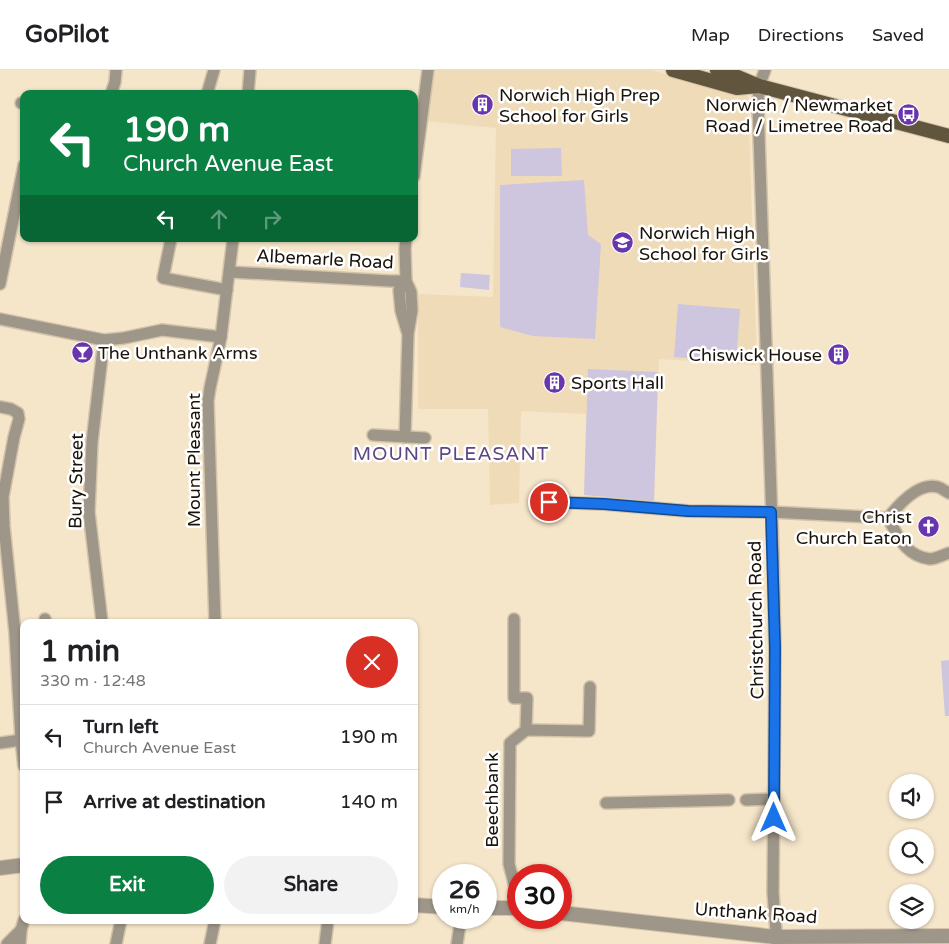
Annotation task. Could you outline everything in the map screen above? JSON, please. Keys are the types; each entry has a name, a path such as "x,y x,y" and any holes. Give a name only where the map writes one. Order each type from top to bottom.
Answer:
{"main road":[{"path":"673,70 737,88 759,86"},
{"path":"717,70 759,86 949,136"}],"street":[{"path":"112,90 116,70"},
{"path":"208,90 214,70"},
{"path":"248,90 250,70"},
{"path":"418,146 428,70"},
{"name":"Christchurch Road","path":"765,70 759,86 758,105 775,648 773,893 776,941"},
{"path":"0,284 20,185"},
{"path":"170,242 163,278 227,290"},
{"name":"Mount Pleasant","path":"215,619 207,414 210,388 221,336 234,242"},
{"name":"Albemarle Road","path":"230,272 406,281 406,242"},
{"path":"405,437 408,334 412,310 412,292 406,281"},
{"path":"0,319 104,340 162,330 221,336"},
{"name":"Bury Street","path":"102,619 89,512 92,442 104,340"},
{"path":"0,407 11,409 18,413 19,419 2,497 15,633 20,722"},
{"path":"373,435 425,438"},
{"path":"888,518 898,504 911,494 926,488 938,487 949,493"},
{"path":"549,502 604,504 688,511 771,512 888,518"},
{"path":"888,518 902,544 914,554 931,559 949,553"},
{"path":"514,619 514,698 527,698 526,730 589,731 590,687"},
{"name":"Beechbank","path":"509,864 510,743 526,730"},
{"path":"0,743 20,740"},
{"path":"746,800 774,799"},
{"path":"606,803 729,800"},
{"path":"0,868 20,866"},
{"path":"418,905 432,906"},
{"name":"Unthank Road","path":"572,913 776,941 949,936"},
{"path":"116,944 120,924"},
{"path":"210,944 214,924"},
{"path":"325,944 328,924"},
{"path":"7,944 23,925"},
{"path":"20,944 23,925"},
{"path":"457,944 460,929"}],"shaded area":[{"name":"Norwich High School for Girls","path":"434,70 651,70 748,95 757,365 659,359 654,501 584,495 586,414 521,411 519,503 490,505 488,409 418,409 418,294 493,297 496,128 426,121"},
{"path":"561,148 562,176 511,176 511,149"},
{"path":"584,180 588,235 601,244 595,339 533,336 500,327 500,185"},
{"path":"461,273 490,275 489,290 460,287"},
{"path":"678,304 740,309 736,362 674,357"},
{"path":"588,369 658,372 654,501 584,495"},
{"path":"949,660 949,716 945,716 941,661"}],"place":[{"name":"Norwich High Prep School for Girls","path":"483,105"},
{"name":"Norwich / Newmarket Road / Limetree Road","path":"909,115"},
{"name":"Norwich High School for Girls","path":"623,243"},
{"name":"The Unthank Arms","path":"82,353"},
{"name":"Chiswick House","path":"838,355"},
{"name":"Sports Hall","path":"555,383"},
{"name":"Christ Church Eaton","path":"928,527"}],"district":[{"name":"MOUNT PLEASANT","path":"451,453"}],"route":[{"path":"549,502 604,504 688,511 771,512 775,648 774,818"}]}
